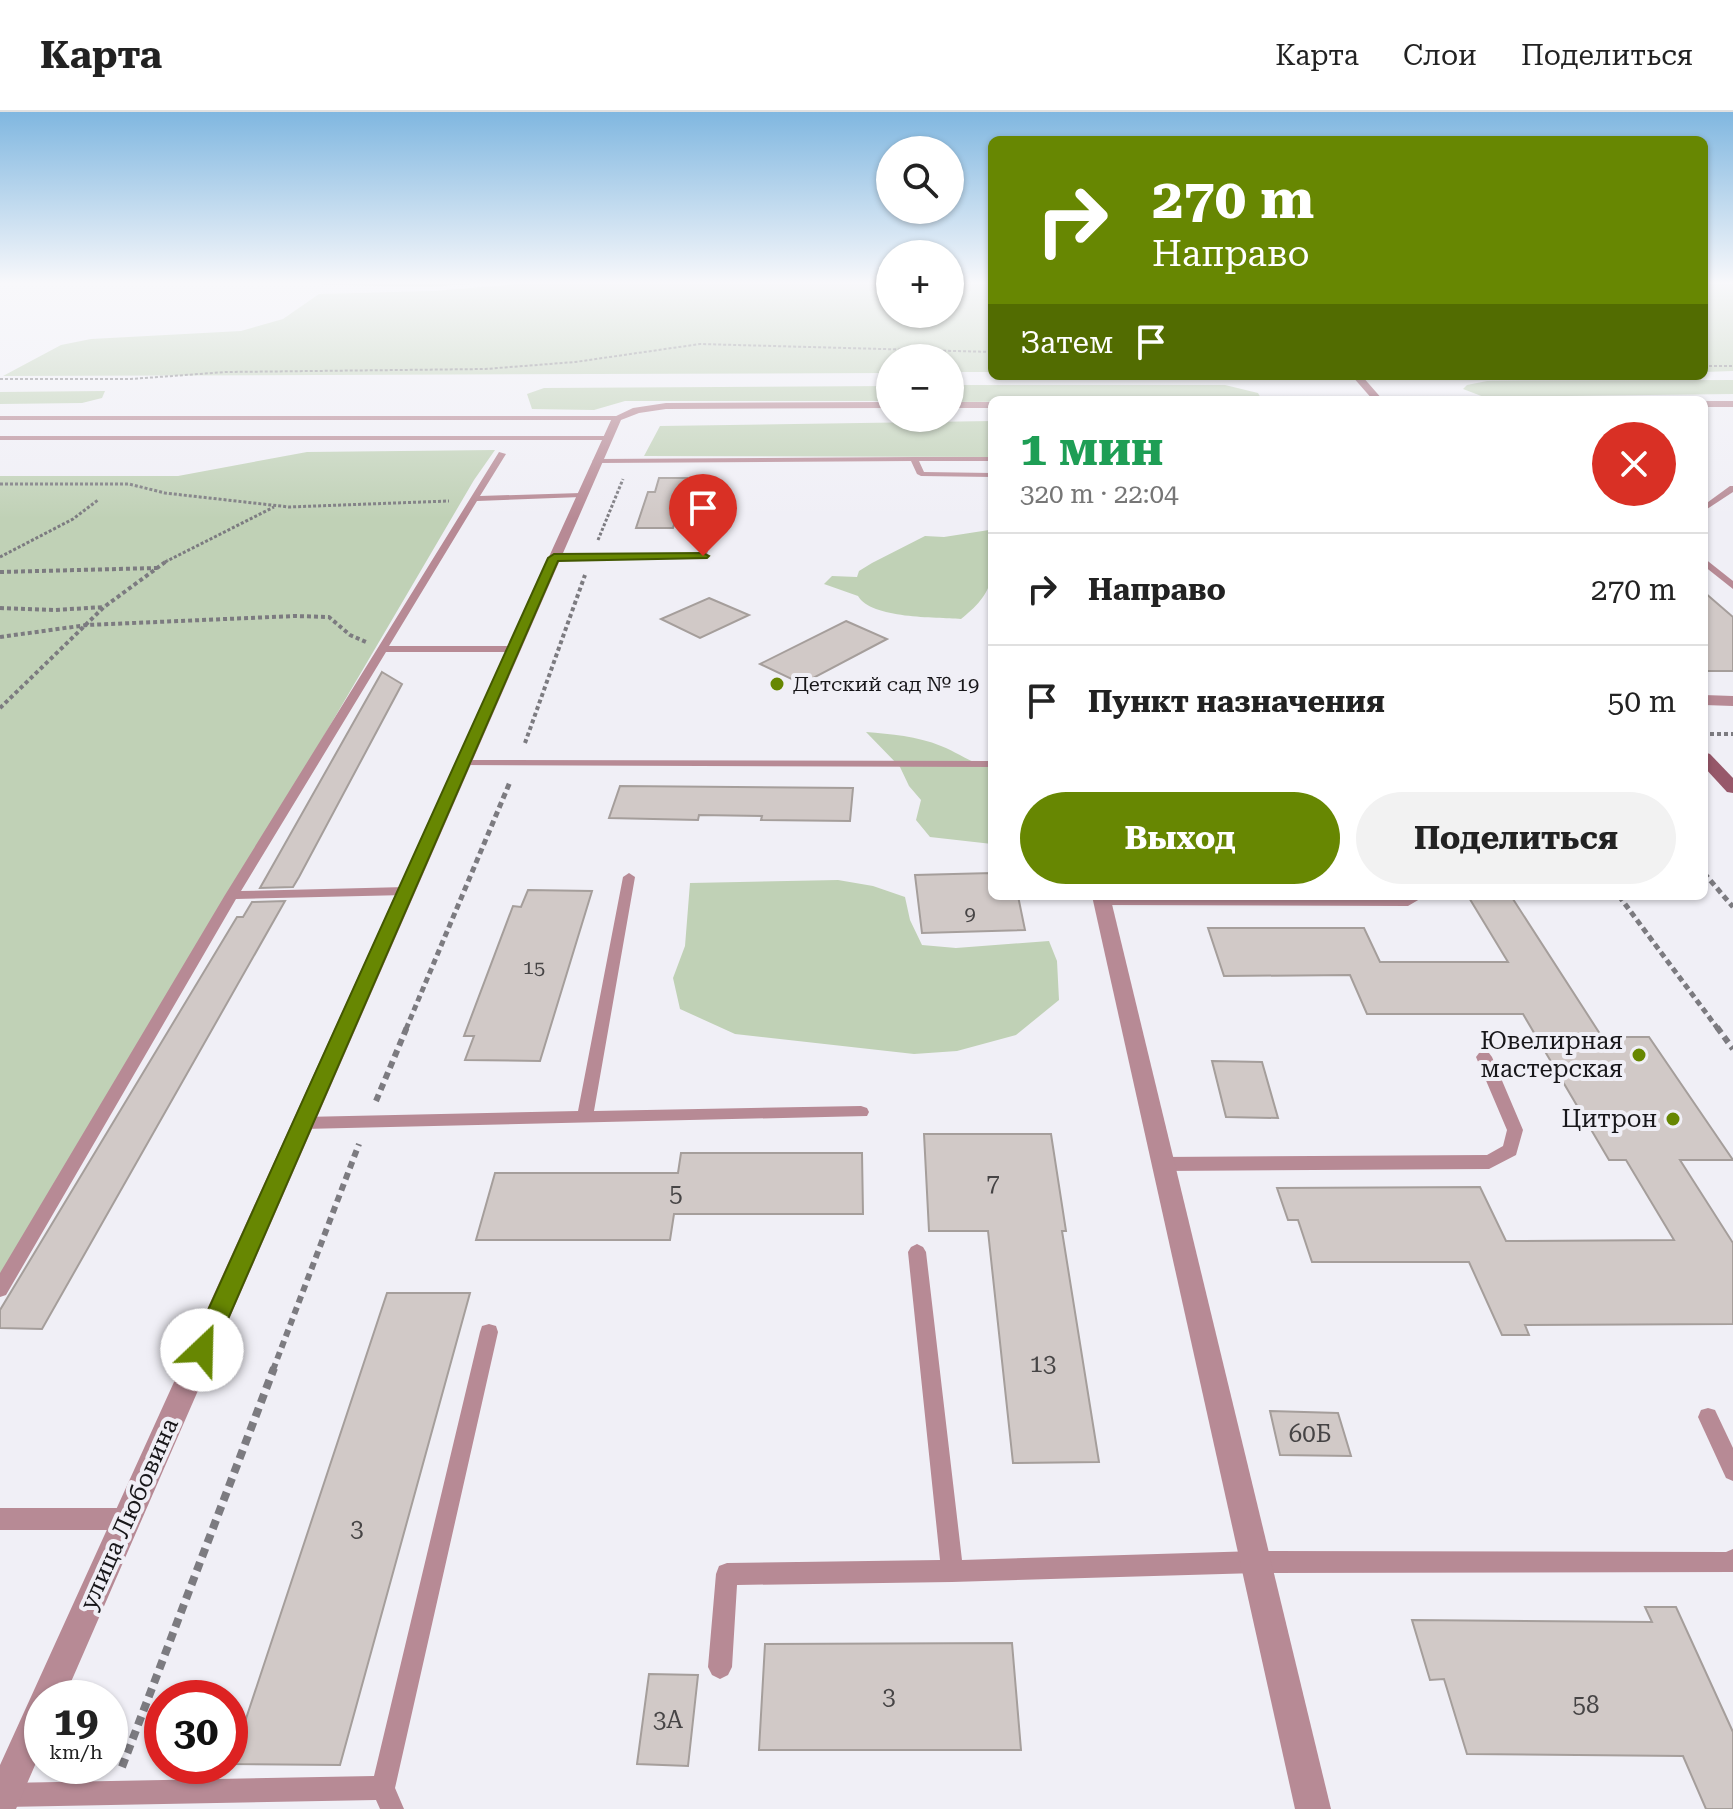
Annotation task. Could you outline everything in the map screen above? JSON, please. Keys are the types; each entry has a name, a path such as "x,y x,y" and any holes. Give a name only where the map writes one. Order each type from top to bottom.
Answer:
{"main road":[{"path":"1360,380 1374,396"},
{"path":"1708,761 1733,788"}],"street":[{"path":"1708,404 1733,404"},
{"path":"616,423 666,406 876,405"},
{"path":"964,405 988,405"},
{"name":"улица Любовина","path":"55,1680 596,461 616,423"},
{"path":"1708,700 1733,701"},
{"path":"1101,900 1313,1809"},
{"path":"2,1800 24,1750"}],"lane":[{"path":"0,418 616,423"},
{"path":"0,438 616,423"},
{"path":"0,1289 232,895 502,454"},
{"path":"914,459 921,474 988,475"},
{"path":"596,461 988,459"},
{"path":"1708,506 1733,488"},
{"path":"473,499 581,495"},
{"path":"554,558 703,556 717,504"},
{"path":"1708,564 1733,586"},
{"path":"381,649 513,649"},
{"path":"463,763 988,764"},
{"path":"585,1118 629,877"},
{"path":"232,895 406,891"},
{"path":"1254,900 1411,900"},
{"path":"1162,1164 1489,1162 1510,1150 1515,1130 1484,1057"},
{"path":"303,1123 861,1112"},
{"path":"917,1252 952,1571"},
{"path":"2,1800 113,1793 388,1799 489,1332"},
{"path":"1708,1417 1733,1471"},
{"path":"0,1519 127,1519"},
{"path":"720,1667 727,1574 1257,1562 1729,1563 1733,1560"}],"path":[{"path":"0,379 131,379 226,372 485,369 581,361"},
{"path":"1708,366 1733,366"},
{"path":"113,1793 368,1122 519,761 591,557 630,461"},
{"path":"0,484 129,484 165,493 276,506 345,507 473,499"},
{"path":"0,557 73,519 98,500"},
{"path":"0,708 47,659 121,593 193,546 276,506"},
{"path":"0,572 158,568"},
{"path":"0,608 55,610 106,607"},
{"path":"0,637 87,625 329,617 350,635 381,649"},
{"path":"1708,734 1733,734"},
{"path":"1708,878 1733,907"},
{"path":"1622,900 1733,1049"}],"green space":[{"path":"31,361 876,361 876,373 3,376"},
{"path":"964,361 988,361 988,372 964,372"},
{"path":"1708,361 1733,361 1733,371 1708,372"},
{"path":"1733,380 1733,394 1481,396 1463,389 1467,385 1487,381"},
{"path":"964,385 1225,385 1260,396 988,396 988,402 964,402"},
{"path":"876,386 876,401 625,401 594,410 532,409 527,394 544,388"},
{"path":"105,391 102,398 82,403 0,404 0,392"},
{"path":"964,421 988,421 988,457 644,456 660,426 876,423 876,432 964,432"},
{"path":"495,450 474,480 0,1288 0,476 178,476 307,452"},
{"path":"988,530 988,588 983,598 961,619 890,613 865,604 858,596 824,584 832,576 857,577 859,571 872,563 925,536 944,537"},
{"path":"866,732 923,740 988,767 988,844 930,837 916,820 921,800 909,786 900,767"},
{"path":"838,880 873,886 905,897 910,920 922,945 956,948 1049,941 1057,961 1059,1000 1016,1035 957,1051 914,1054 735,1034 680,1009 673,978 685,946 690,883"}],"building":[{"path":"659,478 687,478 673,528 636,528 648,492 655,492"},
{"path":"1708,595 1733,617 1733,671 1708,671"},
{"path":"709,598 749,615 700,638 661,619"},
{"path":"846,621 887,639 802,684 760,664"},
{"path":"382,672 402,684 299,877 293,887 260,888"},
{"path":"620,786 853,788 850,821 761,820 762,816 699,815 698,820 609,818"},
{"path":"988,873 988,900 1019,900 1025,930 922,933 915,875"},
{"path":"528,890 592,891 540,1061 465,1060 474,1036 464,1036 513,906 521,907"},
{"path":"1470,900 1514,900 1602,1037 1649,1037 1733,1160 1680,1160 1733,1243 1733,1324 1525,1325 1529,1335 1502,1335 1469,1262 1312,1262 1298,1220 1288,1220 1277,1188 1480,1187 1506,1241 1674,1240 1626,1160 1609,1160 1523,1014 1367,1014 1350,975 1224,976 1208,928 1364,928 1380,962 1508,962"},
{"path":"285,901 42,1329 0,1328 0,1310 237,917 243,917 252,902"},
{"path":"1212,1061 1262,1062 1278,1118 1226,1117"},
{"path":"924,1134 1051,1134 1066,1231 1062,1231 1099,1462 1013,1463 988,1231 929,1231"},
{"path":"681,1153 862,1153 863,1214 674,1214 670,1240 476,1240 495,1173 678,1173"},
{"path":"387,1293 470,1293 340,1765 248,1764 248,1713"},
{"path":"1270,1411 1338,1413 1351,1456 1280,1455"},
{"path":"1645,1607 1676,1607 1733,1732 1733,1809 1706,1809 1683,1756 1467,1754 1444,1679 1430,1680 1412,1620 1652,1622"},
{"path":"1012,1643 1021,1750 759,1750 765,1644"},
{"path":"649,1674 698,1675 688,1766 637,1764"}],"place":[{"name":"Детский сад № 19","path":"777,684"},
{"name":"Ювелирная мастерская","path":"1639,1055"},
{"name":"Цитрон","path":"1673,1119"}],"route":[{"path":"202,1350 554,558 703,556"}]}
